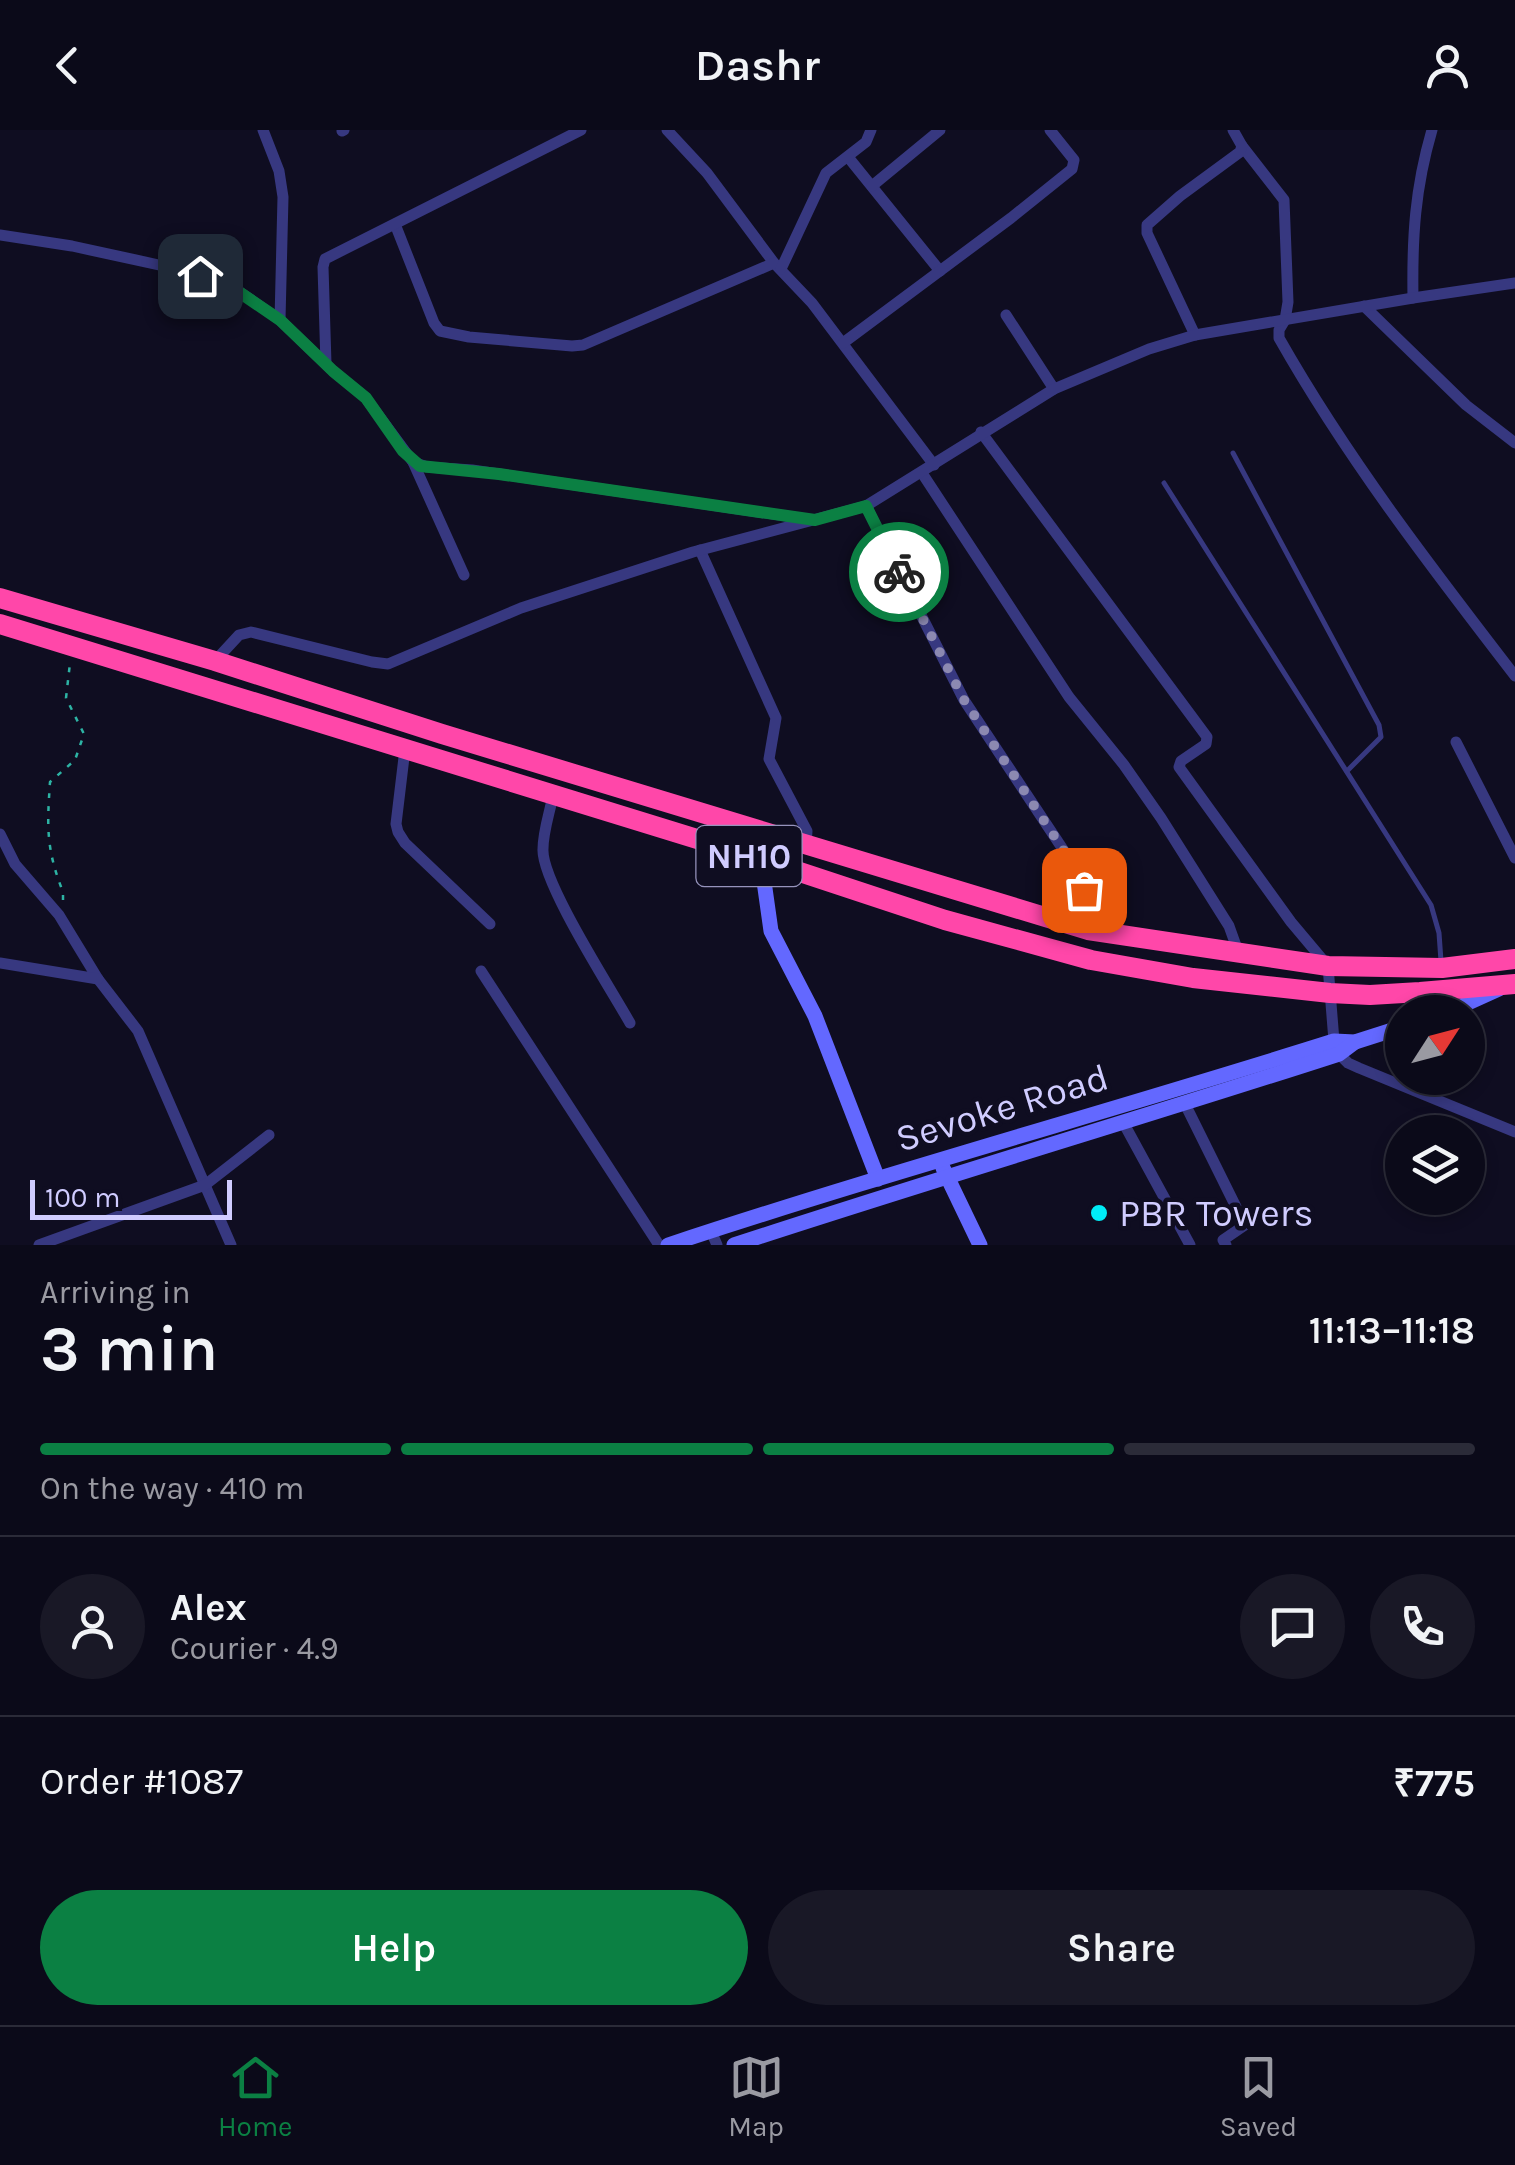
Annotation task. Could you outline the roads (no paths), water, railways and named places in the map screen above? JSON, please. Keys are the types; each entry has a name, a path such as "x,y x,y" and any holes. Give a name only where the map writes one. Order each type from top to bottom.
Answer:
{"highway":[{"path":"0,598 1088,930 1328,966 1442,968 1515,959"},
{"name":"NH10","path":"0,624 945,920 1091,960 1193,978 1330,992 1370,994 1512,984"}],"main road":[{"path":"761,860 771,931 815,1016 878,1180"},
{"path":"1485,996 1512,984"},
{"name":"Sevoke Road","path":"734,1245 1036,1130 1385,1032"},
{"name":"Sevoke Road","path":"668,1245 714,1238 878,1180 943,1168 1185,1104 1336,1047"},
{"path":"943,1168 980,1245"}],"street":[{"path":"263,130 282,180 280,320"},
{"path":"326,364 324,260 581,130"},
{"path":"667,130 707,173 777,266 812,303 934,465"},
{"path":"395,224 428,311 440,331 583,345 777,266 826,172 869,140 870,130"},
{"path":"872,186 940,130"},
{"path":"843,343 1072,168 1074,160 1050,130"},
{"path":"1232,130 1284,200 1288,302 1279,338 1313,398 1382,500 1515,676"},
{"path":"1412,298 1412,237 1421,168 1432,130"},
{"path":"1195,335 1147,233 1148,224 1240,152 1242,146"},
{"path":"848,156 940,271"},
{"path":"0,235 72,246 200,276 236,290 280,320 366,398 413,462 464,575"},
{"path":"215,661 239,636 252,632 388,664 522,608 700,550 866,506 1054,389 1149,350 1195,335 1515,283"},
{"path":"1364,306 1466,406 1515,444"},
{"path":"1006,315 1054,389"},
{"path":"981,432 1207,737 1206,744 1180,763 1180,771 1328,966 1336,1047 1359,1068 1515,1132"},
{"path":"413,462 427,468 490,472 815,520"},
{"path":"922,474 1069,697 1152,804 1229,926 1239,954"},
{"path":"866,506 964,700 1078,872 1088,930"},
{"path":"700,550 776,718 768,759 806,831 806,845"},
{"path":"1456,742 1515,858"},
{"path":"404,749 398,832 490,924"},
{"path":"554,795 543,848 547,870 630,1022"},
{"path":"0,834 15,864 59,915 98,980 138,1031 231,1245"},
{"path":"0,963 98,980"},
{"path":"481,971 660,1245"},
{"path":"1185,1104 1245,1225 1223,1240 1226,1245"},
{"path":"1123,1122 1190,1245"},
{"path":"39,1245 205,1185 269,1136"}],"lane":[{"path":"1233,453 1379,725 1381,736 1346,771"},
{"path":"1164,483 1431,905 1439,933 1444,990"}],"place":[{"name":"PBR Towers","path":"1099,1213"}]}
